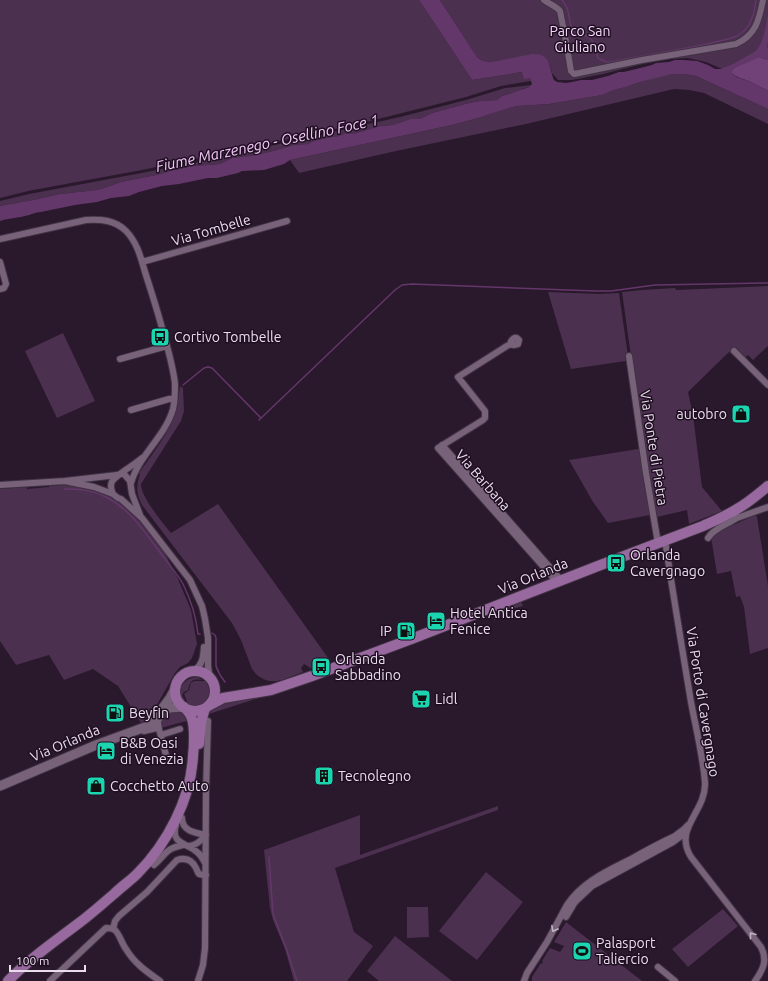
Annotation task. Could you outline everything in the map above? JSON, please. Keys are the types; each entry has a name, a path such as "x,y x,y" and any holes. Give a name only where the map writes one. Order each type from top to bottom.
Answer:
{"main road":[{"name":"Via Orlanda","path":"206,707 223,698 271,690 297,681 414,638 661,541 735,515 768,486"},
{"path":"8,981 29,961 80,922 137,875 156,852 171,829 185,796 192,770 194,745 192,720 188,711 184,707 181,704 177,698 176,687 178,680 183,675 194,671 205,674 212,682 214,696 211,703 206,707 194,710 184,707"},
{"name":"Via Orlanda","path":"212,682 222,690 257,692"},
{"name":"Via Orlanda","path":"139,730 158,714 176,687"},
{"name":"Via Orlanda","path":"0,786 96,745 148,726 169,708 184,707"},
{"path":"80,922 99,912 131,887 154,865 175,833 195,783 201,723 206,707"}],"street":[{"path":"544,0 560,11 571,71 574,74 642,60 736,44 748,38 754,30 759,18 763,0"},
{"path":"0,239 86,220 98,219 109,221 122,228 132,238 142,262 153,297 167,346 175,386 173,409 161,434 138,466 131,483"},
{"name":"Via Tombelle","path":"142,262 287,221"},
{"path":"0,262 6,284 4,288 0,289"},
{"name":"Via Barbana","path":"510,344 458,377 485,411 486,418 442,445 559,581"},
{"path":"120,359 167,346"},
{"path":"734,351 768,385"},
{"name":"Via Ponte di Pietra","path":"629,356 653,521 661,541"},
{"path":"131,410 169,399 174,399"},
{"path":"113,494 111,484 113,480 147,452"},
{"path":"0,486 65,481 122,474 129,478 132,494 142,518"},
{"path":"65,481 94,487 113,494 121,500 142,518 190,580 204,614 208,638 208,666 212,682"},
{"path":"121,500 127,499 132,494"},
{"path":"708,538 713,531 731,523 735,515 757,511 768,507"},
{"name":"Via Porto di Cavergnago","path":"661,541 678,624 701,754 705,790 703,798 689,826 686,842 689,853"},
{"path":"194,671 201,665 202,662 207,631"},
{"path":"158,717 167,759"},
{"path":"198,981 203,965 205,948 206,738 208,721"},
{"path":"139,730 157,728 160,732"},
{"path":"160,732 180,729"},
{"path":"192,770 185,806 175,827 175,833 178,840 200,854 206,865"},
{"path":"154,865 170,849 195,845 199,843 206,835 185,828 182,818"},
{"path":"191,831 201,828 206,822"},
{"path":"524,981 570,900 586,884 689,826"},
{"path":"562,914 566,917 575,902 592,886 676,840 689,826"},
{"path":"669,838 674,838 689,853 764,951 764,967 755,981"},
{"path":"188,847 206,851"},
{"path":"113,929 119,916 147,892 177,860 183,858 193,862 198,873 206,875"},
{"path":"50,981 106,928 113,929 126,950 137,962 160,981"},
{"path":"658,967 667,979 675,981"}],"green space":[{"path":"0,0 419,0 472,80 523,72 530,78 531,81 501,86 466,97 362,123 285,140 142,170 28,191 0,198"},
{"name":"Parco San Giuliano","path":"440,0 768,0 768,89 706,62 688,58 668,59 646,63 572,80 558,80 552,73 550,65 486,63 477,57"},
{"path":"680,73 696,76 768,109 768,124 704,93 674,89 526,124 299,173 290,160 452,125 517,106 549,104 602,95 664,75"},
{"path":"531,85 516,92 502,96 497,100 469,103 432,113 422,118 410,119 393,125 380,126 353,134 344,134 314,141 308,144 294,145 250,156 232,158 220,164 176,169 161,174 121,182 97,190 60,194 0,206 0,201 29,194 184,165 400,117 505,88"},
{"path":"768,286 768,346 753,360 748,355 740,362 729,352 688,392 693,415 702,487 722,511 689,524 687,510 657,517 657,512 654,512 649,486 622,292 675,288 676,290"},
{"path":"548,292 599,294 619,293 628,356 625,356 626,361 571,369"},
{"path":"63,333 95,401 57,418 25,351"},
{"path":"180,386 183,388 184,411 181,421 141,484 144,496 171,533 218,504 331,662 312,669 304,664 301,668 303,672 278,681 268,681 258,676 252,669 241,640 232,623 142,505 137,490 139,473 161,442 174,417 177,408"},
{"path":"639,449 650,515 608,523 593,502 569,460"},
{"path":"63,485 82,486 107,494 121,502 135,515 161,546 178,579 191,610 197,644 192,658 175,673 155,708 148,718 141,723 118,686 93,669 64,680 49,655 16,665 0,641 0,489 27,487 27,489"},
{"path":"755,515 757,517 768,586 768,648 750,654 744,607 740,596 736,597 731,571 717,574 711,537 720,531"},
{"path":"521,602 523,606 510,609 502,613 494,622 497,613 500,610"},
{"path":"196,677 204,680 193,680 191,682 188,690 182,695 187,704 180,696 181,688 186,681"},
{"path":"194,681 206,681 210,691 209,699 204,704 197,707 189,706 184,694 189,690 191,683"},
{"path":"268,695 206,715 220,702"},
{"path":"180,711 190,720 161,728 160,720 167,713"},
{"path":"498,806 498,810 335,868 354,932 373,946 347,981 294,981 285,949 273,920 270,908 264,850 360,815 360,855"},
{"path":"486,872 523,902 477,960 439,931"},
{"path":"407,907 428,907 429,937 407,938"},
{"path":"723,909 738,926 688,967 672,949"},
{"name":"Palasport Taliercio","path":"566,922 642,981 532,981 532,977 541,963 542,964 542,961 550,948 560,952 564,946 554,942"},
{"path":"395,936 452,981 379,981 367,971"}],"shaded area":[{"path":"419,0 440,0 477,57 482,61 492,62 538,54 546,58 554,80 557,82 566,83 581,80 592,80 656,63 675,60 697,61 715,69 721,69 756,51 763,38 768,14 768,60 759,57 734,68 731,72 738,77 768,91 768,109 696,76 672,74 640,82 602,95 549,104 517,106 452,125 290,160 284,164 264,170 242,171 217,178 208,178 162,186 129,196 37,212 27,216 0,221 0,206 60,194 97,190 121,182 161,174 176,169 220,164 232,158 250,156 294,145 308,144 314,141 344,134 353,134 380,126 393,125 410,119 422,118 432,113 469,103 497,100 502,96 529,87 532,84 530,78 524,79 522,72 472,80"},
{"path":"759,57 768,60 768,91 738,77 731,72 734,68"}],"waterway":[{"path":"562,0 567,8 574,33 589,37 593,42 598,58 606,62 703,45 737,36 749,25 754,13 756,0"},
{"path":"259,420 402,285 412,284 611,291 655,285 768,283"},
{"path":"183,385 204,368 212,368 261,418"},
{"path":"64,489 85,490 106,497 115,502 132,517 146,533 183,584 193,608 198,634 200,634"},
{"path":"212,633 216,638 216,666 225,682"},
{"path":"269,857 273,914 297,981"}],"place":[{"name":"Cortivo Tombelle","path":"160,337"},
{"name":"autobro","path":"741,414"},
{"name":"Orlanda Cavergnago","path":"616,563"},
{"name":"Hotel Antica Fenice","path":"436,621"},
{"name":"IP","path":"406,631"},
{"name":"Orlanda Sabbadino","path":"321,667"},
{"name":"Lidl","path":"421,699"},
{"name":"Beyfin","path":"115,713"},
{"name":"B&B Oasi di Venezia","path":"106,751"},
{"name":"Tecnolegno","path":"324,776"},
{"name":"Cocchetto Auto","path":"96,786"},
{"name":"Palasport Taliercio","path":"582,951"}],"water label":[{"name":"Fiume Marzenego - Osellino Foce 1","path":"267,143"}]}
